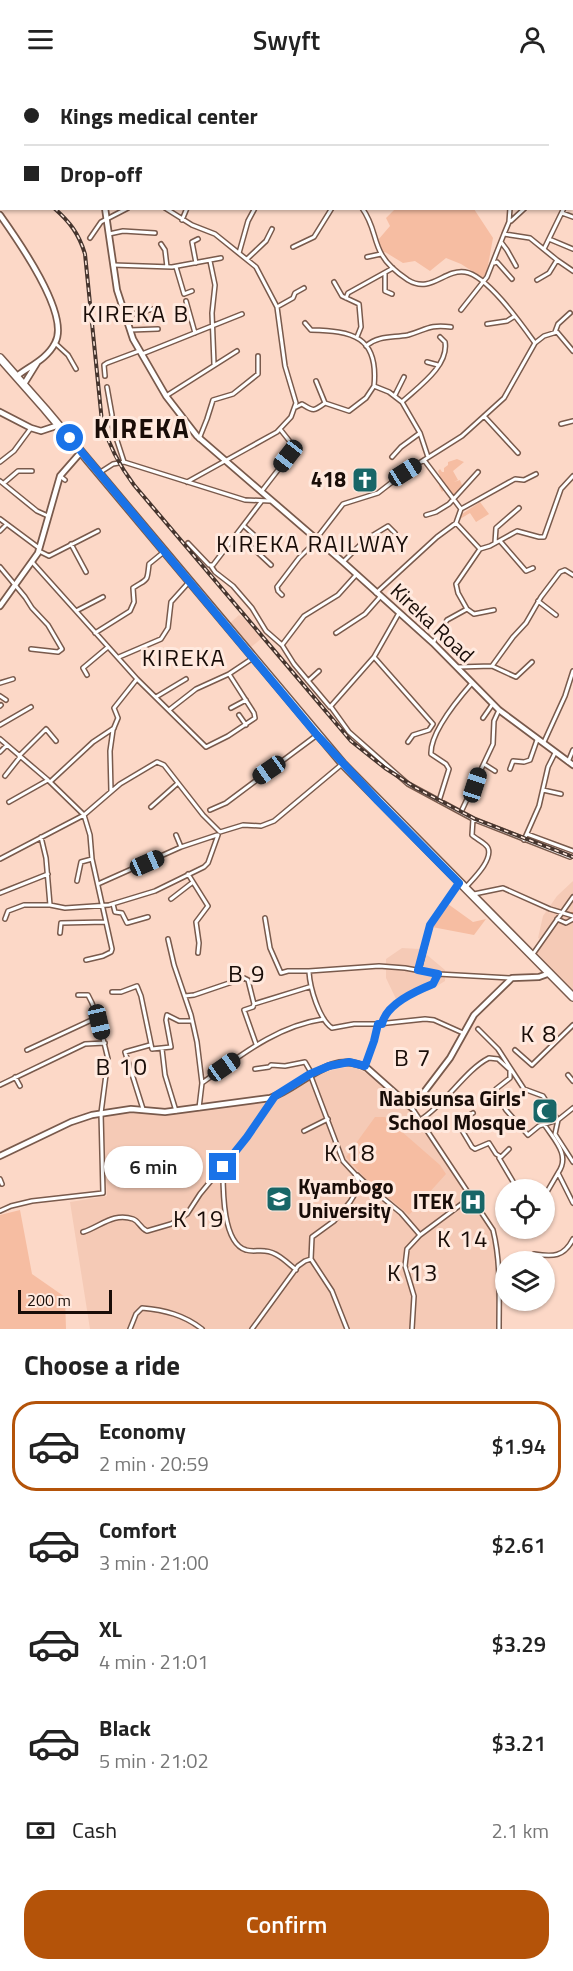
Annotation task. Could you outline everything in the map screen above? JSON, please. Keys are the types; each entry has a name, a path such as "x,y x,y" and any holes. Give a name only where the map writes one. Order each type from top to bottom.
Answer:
{"highway":[{"path":"0,358 59,425 343,764 573,997"}],"street":[{"name":"Kireka Road","path":"105,210 112,265 130,330 140,353 166,396 199,439 357,574 433,643 499,710 571,764"},
{"path":"90,238 99,224 124,210"},
{"path":"168,210 182,220 208,230 252,262 260,273 277,307 285,366 296,406 291,417 280,429 187,482"},
{"path":"182,220 186,210"},
{"path":"239,253 248,221 254,210"},
{"path":"293,247 312,238 331,210"},
{"path":"363,210 370,220 381,254 405,278 424,285 464,272 483,283 498,296 535,342"},
{"path":"461,310 483,283 494,263 509,222 510,210"},
{"path":"509,222 523,210"},
{"path":"544,249 563,210"},
{"path":"562,213 573,217"},
{"path":"0,215 27,255 48,294 58,326 55,343 37,363 24,384"},
{"path":"247,259 266,242 272,229"},
{"path":"108,234 123,231 155,233"},
{"path":"504,234 530,238 573,271"},
{"path":"549,239 573,249"},
{"path":"196,263 192,242 198,240"},
{"path":"501,242 516,266"},
{"path":"161,244 165,250 167,267"},
{"path":"367,257 381,254"},
{"path":"112,265 176,267 221,258"},
{"path":"537,280 549,273 557,260"},
{"path":"210,261 215,285 212,313 214,364"},
{"path":"494,263 498,263 512,279"},
{"path":"176,267 184,294 192,291"},
{"path":"346,298 348,293 393,268"},
{"path":"385,274 385,291 392,294"},
{"path":"333,282 340,294 360,306 361,327 357,337"},
{"path":"277,307 293,298 295,292 304,288"},
{"path":"186,301 195,333"},
{"path":"125,316 153,309"},
{"path":"105,376 104,368 107,363 212,328 242,314"},
{"path":"282,595 278,587 343,504 378,493 426,458 456,441 509,392 535,342 555,332 558,324 570,314"},
{"path":"487,324 507,321 515,316"},
{"path":"296,406 302,404 308,410 312,410 325,403 349,411 366,398 374,386 375,365 366,346 357,337 335,331 311,330 305,323"},
{"path":"366,346 386,336 410,334 436,325 451,327"},
{"path":"130,330 158,329"},
{"path":"555,332 573,351"},
{"path":"402,402 438,365 446,351 445,342 440,337"},
{"path":"55,343 68,355 76,369"},
{"path":"166,396 237,351"},
{"path":"199,439 213,400 233,394 258,374 258,356"},
{"path":"427,362 438,365"},
{"path":"17,376 37,363"},
{"path":"394,395 404,377"},
{"path":"316,381 325,403"},
{"path":"374,386 394,395 402,402 420,433 426,458 461,509"},
{"path":"107,387 111,422 124,462"},
{"path":"0,412 31,428 45,431 59,425"},
{"path":"484,416 518,453"},
{"path":"561,424 573,421"},
{"path":"0,462 14,452 31,428"},
{"path":"261,492 296,447 280,429"},
{"path":"392,457 420,433"},
{"path":"0,606 33,563 40,550 48,516 62,478 81,452"},
{"path":"99,473 113,464 124,462 245,500 270,501"},
{"path":"32,471 18,471 2,482 35,510 48,516"},
{"path":"426,515 444,508 478,472"},
{"path":"336,633 365,614 378,595 437,537 456,523 461,509 515,479 524,480 536,474"},
{"path":"494,609 474,614 467,609 456,584 480,549 495,544 519,530 544,537 561,489 573,476"},
{"path":"211,566 261,502"},
{"path":"495,544 496,528 519,508"},
{"path":"0,519 49,556 98,531"},
{"path":"456,523 480,549"},
{"path":"0,531 6,525"},
{"path":"244,526 262,543"},
{"path":"343,562 365,540 388,526 395,533"},
{"path":"238,534 271,566"},
{"path":"500,541 526,571 533,568"},
{"path":"188,543 215,572 233,586 252,608 266,631 282,645 349,732 408,784 473,819 570,857"},
{"path":"71,544 86,572"},
{"path":"96,633 130,611 134,602 133,588 147,580 149,564 165,551"},
{"path":"33,563 137,679 206,747 254,720 255,716 229,674"},
{"path":"0,567 48,625 62,649 58,652 31,648"},
{"path":"492,666 526,623 538,602 562,570 573,575"},
{"path":"282,645 304,616 338,595 357,574"},
{"path":"119,657 161,639 168,628 171,602 190,581"},
{"path":"76,611 103,597"},
{"path":"538,602 556,615"},
{"path":"433,643 447,620 467,609"},
{"path":"330,707 374,657 399,613"},
{"path":"87,675 83,668 108,647"},
{"path":"374,657 433,724 430,729 413,735 408,742"},
{"path":"169,710 201,686 229,674 253,658"},
{"path":"456,667 492,666 516,676 532,662"},
{"path":"308,681 319,671"},
{"path":"543,744 566,696 573,671"},
{"path":"0,683 13,679"},
{"path":"111,791 110,751 118,718 114,708 137,679"},
{"path":"156,697 186,679"},
{"path":"439,801 449,769 446,764 431,754 432,744 453,707 472,683"},
{"path":"0,696 6,700"},
{"path":"231,708 246,700"},
{"path":"483,718 493,704"},
{"path":"0,725 31,707"},
{"path":"461,812 493,744 494,721 499,710"},
{"path":"239,715 246,725"},
{"path":"9,802 49,781 93,742 114,728"},
{"path":"5,776 20,756 46,729 56,741"},
{"path":"210,810 225,803 317,735"},
{"path":"0,739 84,815 90,835 92,860 112,951 87,960"},
{"path":"510,768 513,761 530,760 537,740"},
{"path":"0,752 7,745"},
{"path":"571,764 573,750"},
{"path":"524,840 536,813 548,767 555,753"},
{"path":"0,860 84,815 111,791 156,762 164,765 219,833"},
{"path":"98,884 219,833 243,825 261,826 274,820 343,764"},
{"path":"484,764 495,771"},
{"path":"150,807 178,783"},
{"path":"543,790 561,794"},
{"path":"418,970 430,925 462,885 480,872 488,851 472,835 473,819"},
{"path":"5,919 8,911 21,906 50,905 65,908 113,904 155,891 207,865 219,833"},
{"path":"526,834 573,851"},
{"path":"176,835 181,848"},
{"path":"41,837 48,874 50,905"},
{"path":"77,881 81,862 92,860"},
{"path":"0,893 48,874"},
{"path":"188,874 208,906 195,922 199,943 198,953"},
{"path":"171,898 193,882"},
{"path":"470,894 475,895 503,888 573,918"},
{"path":"532,955 573,897"},
{"path":"113,904 115,912 122,913 127,923 148,918"},
{"path":"264,918 270,948 280,972 379,966 438,974 512,978 539,977 550,973"},
{"path":"557,919 566,923 573,918"},
{"path":"60,933 61,923 106,922"},
{"path":"168,939 192,1022 202,1083 199,1107"},
{"path":"309,971 310,987 324,1019 334,1028 350,1024 380,1024 429,1019 465,1033"},
{"path":"365,1066 387,1011 417,990 433,984 438,974"},
{"path":"185,996 244,978 248,980 254,1004"},
{"path":"412,1108 450,1058 479,1009 512,978"},
{"path":"112,992 121,992 136,986 141,996 152,1049 171,1047 166,1016 179,1021 192,1022"},
{"path":"256,1044 244,1012 254,1004 310,987"},
{"path":"0,1211 11,1206 49,1198 102,1194 101,1113 108,1065 98,1017 89,996 78,994"},
{"path":"27,1050 98,1017"},
{"path":"202,1083 256,1044 308,1022 324,1019"},
{"path":"515,1050 532,1065 573,1025"},
{"path":"478,1029 498,1049 524,1089 543,1096 558,1120 555,1134 573,1162"},
{"path":"0,1085 85,1044 105,1043"},
{"path":"143,1109 125,1052 150,1045"},
{"path":"162,1049 165,1075 176,1111"},
{"path":"420,1120 439,1106 483,1062 492,1058 498,1059 511,1072 510,1078 494,1091 506,1110 528,1135 544,1124 558,1120 573,1108"},
{"path":"255,1069 305,1062 343,1161 372,1189 402,1213 420,1234"},
{"path":"0,1156 71,1122 101,1113 143,1109 176,1111 275,1096 329,1066 344,1062 365,1066 412,1108 490,1225 496,1242 499,1329"},
{"path":"568,1076 573,1081"},
{"path":"15,1077 20,1086"},
{"path":"83,1232 114,1218 136,1220 141,1228 147,1231 179,1220 187,1214 200,1194 247,1137 275,1096"},
{"path":"473,1113 457,1122 463,1133 475,1149 489,1143 512,1179"},
{"path":"304,1131 328,1119"},
{"path":"544,1124 563,1157 564,1164 554,1179"},
{"path":"498,1156 502,1157 509,1149"},
{"path":"223,1167 226,1218 235,1241 245,1250 277,1254 296,1270"},
{"path":"558,1173 573,1203"},
{"path":"347,1329 332,1291 311,1259 311,1240 314,1234 334,1221 350,1202 358,1189 355,1174"},
{"path":"0,1179 2,1184"},
{"path":"358,1189 372,1189"},
{"path":"412,1329 414,1296 406,1262 409,1246 420,1234 471,1197"},
{"path":"555,1256 566,1250 573,1239"},
{"path":"252,1329 296,1270 302,1263 311,1259"},
{"path":"130,1329 136,1314 142,1308 179,1315 200,1328"}],"shaded area":[{"path":"394,210 475,210 493,238 487,271 483,278 461,264 446,258 430,271 415,261 403,263 383,253 378,240 390,226 386,218"},
{"path":"457,459 464,462 453,471 458,480 454,482 460,480 463,488 455,497 446,488 442,492 439,486 442,480 438,481 436,478 440,476 438,471 440,469 444,472 448,462"},
{"path":"480,502 489,514 476,522 470,513 460,519 459,516"},
{"path":"239,615 262,638 250,648 230,623"},
{"path":"573,881 573,990 535,951 542,940 538,938 543,916 557,896"},
{"path":"448,904 473,922 486,919 474,935 432,927"},
{"path":"402,948 420,949 445,970 445,981 432,989 397,1001 386,978 386,959"},
{"name":"Kyambogo University","path":"352,1066 372,1076 412,1113 489,1227 495,1252 497,1329 90,1329 70,1202 107,1196 103,1115 141,1113 163,1115 268,1101 279,1098 319,1073"},
{"path":"375,1117 385,1117 440,1165 446,1174 409,1215 365,1178 346,1157"},
{"path":"20,1210 32,1274 65,1297 66,1329 0,1329 0,1215"}],"waterway":[{"path":"544,905 554,909"},
{"path":"563,912 573,913"}],"railway":[{"path":"56,210 73,229 85,254 102,422 115,455 134,485 351,741 385,768 416,788 475,819 573,857"}],"place":[{"name":"418","path":"365,480"},
{"name":"Nabisunsa Girls' School Mosque","path":"545,1111"},
{"name":"Kyambogo University","path":"279,1199"},
{"name":"ITEK","path":"473,1202"}],"district":[{"name":"KIREKA B","path":"136,314"},
{"name":"KIREKA","path":"142,429"},
{"name":"KIREKA RAILWAY","path":"313,544"},
{"name":"KIREKA","path":"184,658"},
{"name":"B 9","path":"247,974"},
{"name":"K 8","path":"539,1034"},
{"name":"B 7","path":"413,1058"},
{"name":"B 10","path":"122,1067"},
{"name":"K 18","path":"350,1153"},
{"name":"K 19","path":"199,1219"},
{"name":"K 14","path":"463,1239"},
{"name":"K 13","path":"413,1273"}],"route":[{"path":"70,438 317,735 357,780 459,883 432,921 418,970 438,974 433,984 417,990 387,1011 382,1024 378,1024 365,1066 349,1062 329,1066 310,1074 275,1096 223,1167"}]}
